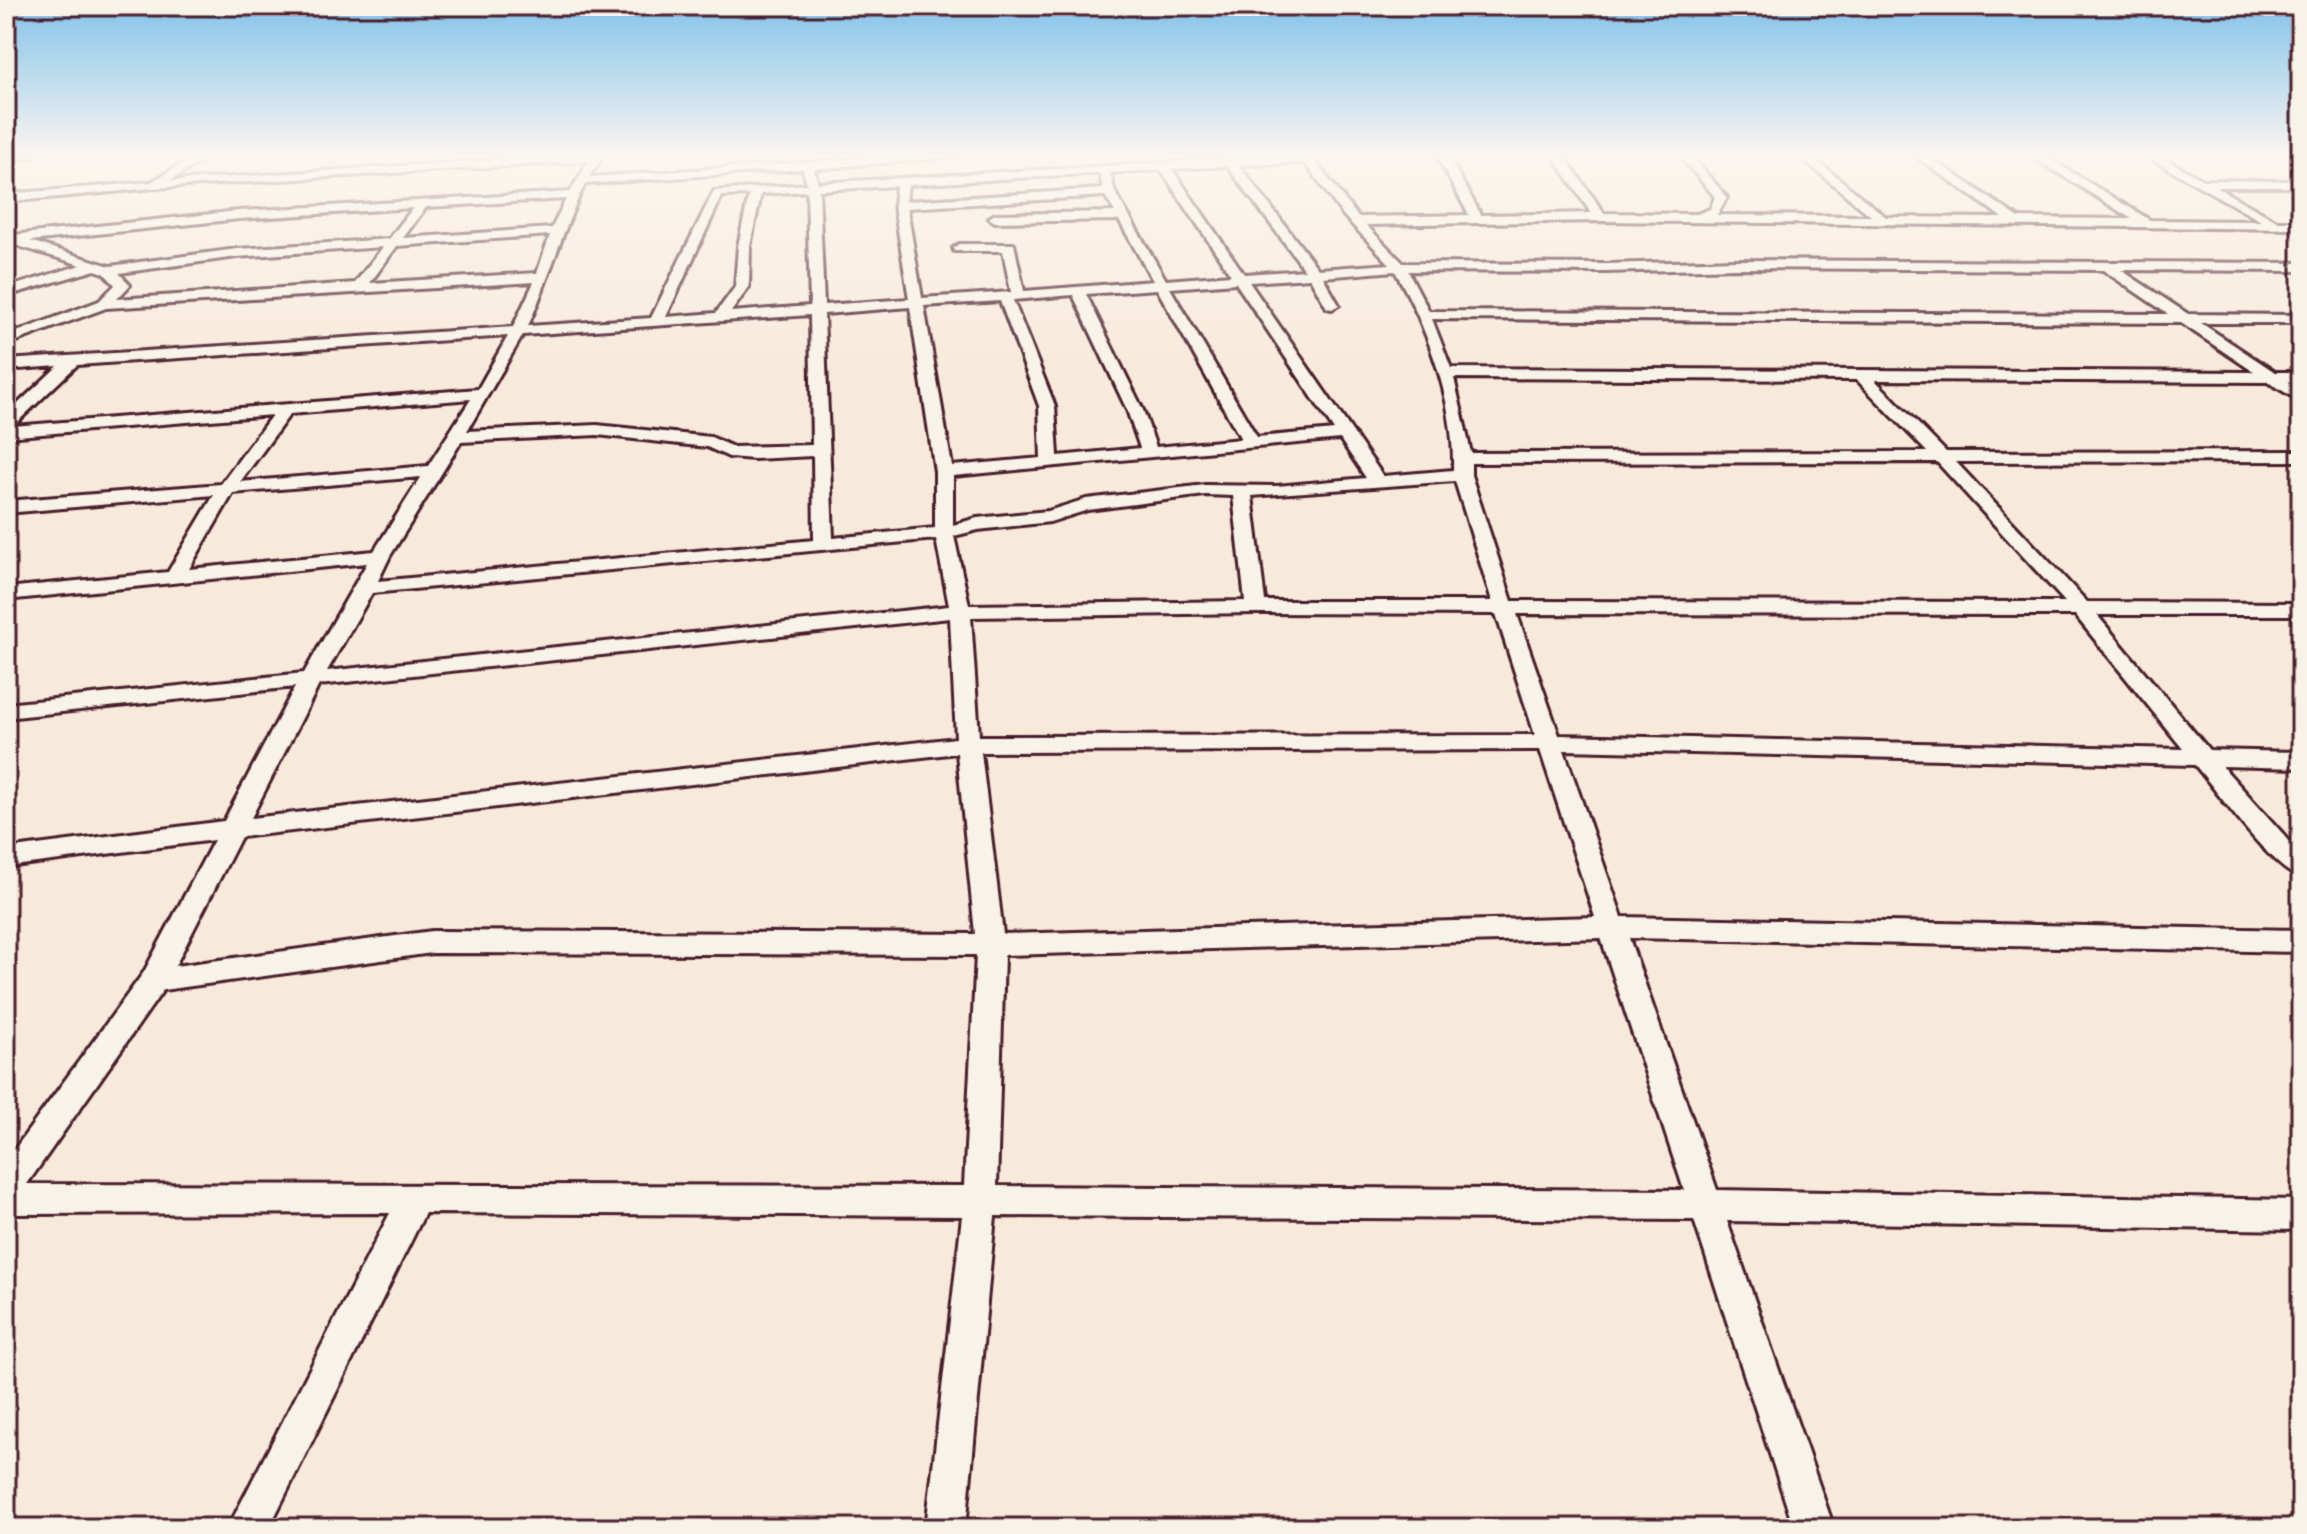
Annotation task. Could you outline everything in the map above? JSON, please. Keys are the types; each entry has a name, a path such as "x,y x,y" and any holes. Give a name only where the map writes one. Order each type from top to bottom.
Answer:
{"street":[{"path":"8,243 135,228"},
{"path":"358,289 406,228"},
{"path":"6,1187 154,980 311,679 365,588 380,556 483,393 518,331 543,277 560,228"},
{"path":"656,322 673,291 699,228"},
{"path":"720,318 742,287 748,228"},
{"path":"814,228 824,546"},
{"path":"906,228 944,472 944,533 960,611 968,744 990,945 980,1202 946,1528"},
{"path":"1129,228 1252,444"},
{"path":"1205,228 1377,481"},
{"path":"1280,228 1314,273 1332,305"},
{"path":"1362,228 1383,246 1399,267 1423,315 1445,373 1464,466 1505,610 1814,1528"},
{"path":"8,243 27,244 109,270 196,257 560,231"},
{"path":"959,248 1009,247 1011,294 1047,406 1050,463"},
{"path":"6,365 720,318 817,308 1399,267 1607,268 1735,264 2301,267"},
{"path":"6,292 93,266"},
{"path":"2108,267 2301,397"},
{"path":"104,304 123,285 109,270"},
{"path":"6,341 104,304 260,291 358,289 543,277"},
{"path":"1077,289 1135,410 1150,453"},
{"path":"1423,315 2301,319"},
{"path":"6,424 72,361"},
{"path":"1445,373 2301,377"},
{"path":"1861,375 1941,456 2080,607 2203,759 2285,855 2301,869"},
{"path":"6,432 483,393"},
{"path":"174,578 228,486 284,410"},
{"path":"455,437 597,430 711,442 729,452 754,454 820,450"},
{"path":"944,472 1345,434"},
{"path":"365,588 944,533 977,524 1050,516 1086,505 1205,490 1242,492 1377,481 1464,466 1941,456 2301,456"},
{"path":"6,507 434,471"},
{"path":"1242,492 1256,607"},
{"path":"6,594 380,556"},
{"path":"6,711 960,611 1256,607 1505,610 2301,609"},
{"path":"6,858 968,744 1549,742 2301,760"},
{"path":"154,980 432,942 990,945 1612,927 2301,941"},
{"path":"6,1199 415,1198 1707,1205 2301,1215"},
{"path":"248,1528 415,1198"}]}
